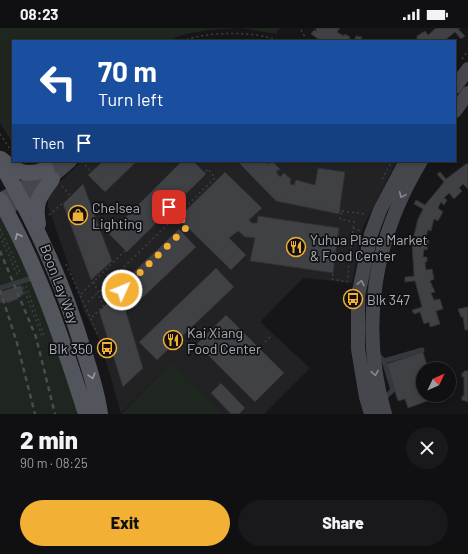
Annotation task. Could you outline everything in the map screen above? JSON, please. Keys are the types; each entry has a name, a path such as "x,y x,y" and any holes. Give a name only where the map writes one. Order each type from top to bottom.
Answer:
{"main road":[{"path":"0,158 18,172 30,174 53,173"},
{"name":"Boon Lay Way","path":"0,162 20,195 40,235 70,305 94,385 100,414"},
{"path":"40,235 36,209 37,200 53,173"},
{"name":"Boon Lay Way","path":"2,205 52,312 86,414"}],"street":[{"path":"456,86 468,70"},
{"path":"456,110 468,93"},
{"path":"2,205 20,195 69,162"},
{"path":"371,414 366,397 358,349 358,296 371,234 380,210 405,162"},
{"path":"383,408 372,349 373,303 384,239 406,186 420,162"}],"lane":[{"path":"0,288 36,276"},
{"path":"372,349 384,362 393,390 383,408"},
{"path":"384,362 422,350"}],"path":[{"path":"301,30 305,40"},
{"path":"184,40 191,37 224,34 263,36 277,40"},
{"path":"261,40 263,36"},
{"path":"0,134 12,152"},
{"path":"83,162 94,174"},
{"path":"242,162 278,198 342,211 369,214"},
{"path":"384,176 391,162"},
{"path":"81,294 208,169 215,178 86,304"},
{"path":"53,173 70,195"},
{"path":"45,219 64,202 103,306"},
{"path":"91,318 188,226 169,207"},
{"path":"333,273 332,279 347,282 354,222 340,219 342,211"},
{"path":"353,228 362,231"},
{"path":"65,260 100,337"},
{"path":"265,342 271,336"}],"shaded area":[{"path":"0,28 238,28 193,33 170,40 12,40 12,142 0,123"},
{"path":"241,28 280,28 276,34"},
{"path":"81,162 396,162 363,227 352,283 303,278 260,322 310,368 264,414 225,414 173,361 121,413 100,341 85,313 48,206 48,193"},
{"path":"0,200 86,414 0,414"},
{"path":"173,361 225,414 121,414"}],"building":[{"path":"315,28 340,28 337,32 344,36 345,34 352,40 320,40 311,34 314,30 317,30"},
{"path":"436,28 460,28 458,29 465,36 461,39 455,32 445,40 417,40 417,36 425,31 428,35"},
{"path":"356,36 362,37 361,40 354,40"},
{"path":"102,162 136,162 105,192 88,175"},
{"path":"181,162 194,162 206,174 127,252 109,234"},
{"path":"238,162 265,162 267,164 273,162 280,169 276,172 280,177 284,173 291,179 290,184 294,185 296,180 315,185 318,168 345,172 339,214 276,201"},
{"path":"468,164 468,189 463,184 459,188 462,191 454,199 449,193 444,198 447,200 444,205 441,202 438,208 443,212 438,221 434,219 431,231 428,230 425,239 429,240 427,250 424,249 423,257 427,257 427,262 425,262 426,270 432,269 434,279 430,281 435,292 431,293 434,300 440,299 443,309 436,311 440,324 430,327 429,322 424,324 420,312 414,314 412,310 422,307 415,281 405,282 405,277 414,276 412,243 418,219 423,209 414,204 416,200 425,205 444,182 437,174 440,172 446,179"},
{"path":"225,172 262,208 249,220 252,223 257,223 258,216 339,228 333,273 250,261 255,238 245,237 238,231 229,238 246,255 231,270 178,218"},
{"path":"83,184 112,261 91,280 63,204"},
{"path":"179,229 196,247 139,301 122,283"},
{"path":"216,268 234,287 157,360 139,342"},
{"path":"21,285 24,294 18,297 18,299 7,303 6,301 0,303 0,292"},
{"path":"120,292 143,368 123,387 99,311"},
{"path":"468,307 468,330 465,330 463,317 461,317 458,309"},
{"path":"226,315 284,373 255,402 197,344"},
{"path":"423,352 426,362 416,362 416,402 424,402 408,408 405,399 398,401 386,364"},
{"path":"464,371 468,371 468,402 462,400 462,396 464,396 464,377 462,377 462,373 464,373"},
{"path":"221,383 245,408 239,414 231,414 211,393"}],"railway":[{"path":"0,251 36,337 55,414"},
{"path":"0,290 17,343 35,414"}],"place":[{"name":"Chelsea Lighting","path":"78,215"},
{"name":"Yuhua Place Market & Food Center","path":"296,247"},
{"name":"Blk 347","path":"353,299"},
{"name":"Kai Xiang Food Center","path":"173,340"},
{"name":"Blk 350","path":"107,348"}],"route":[{"path":"122,290 188,226 169,207"}]}
